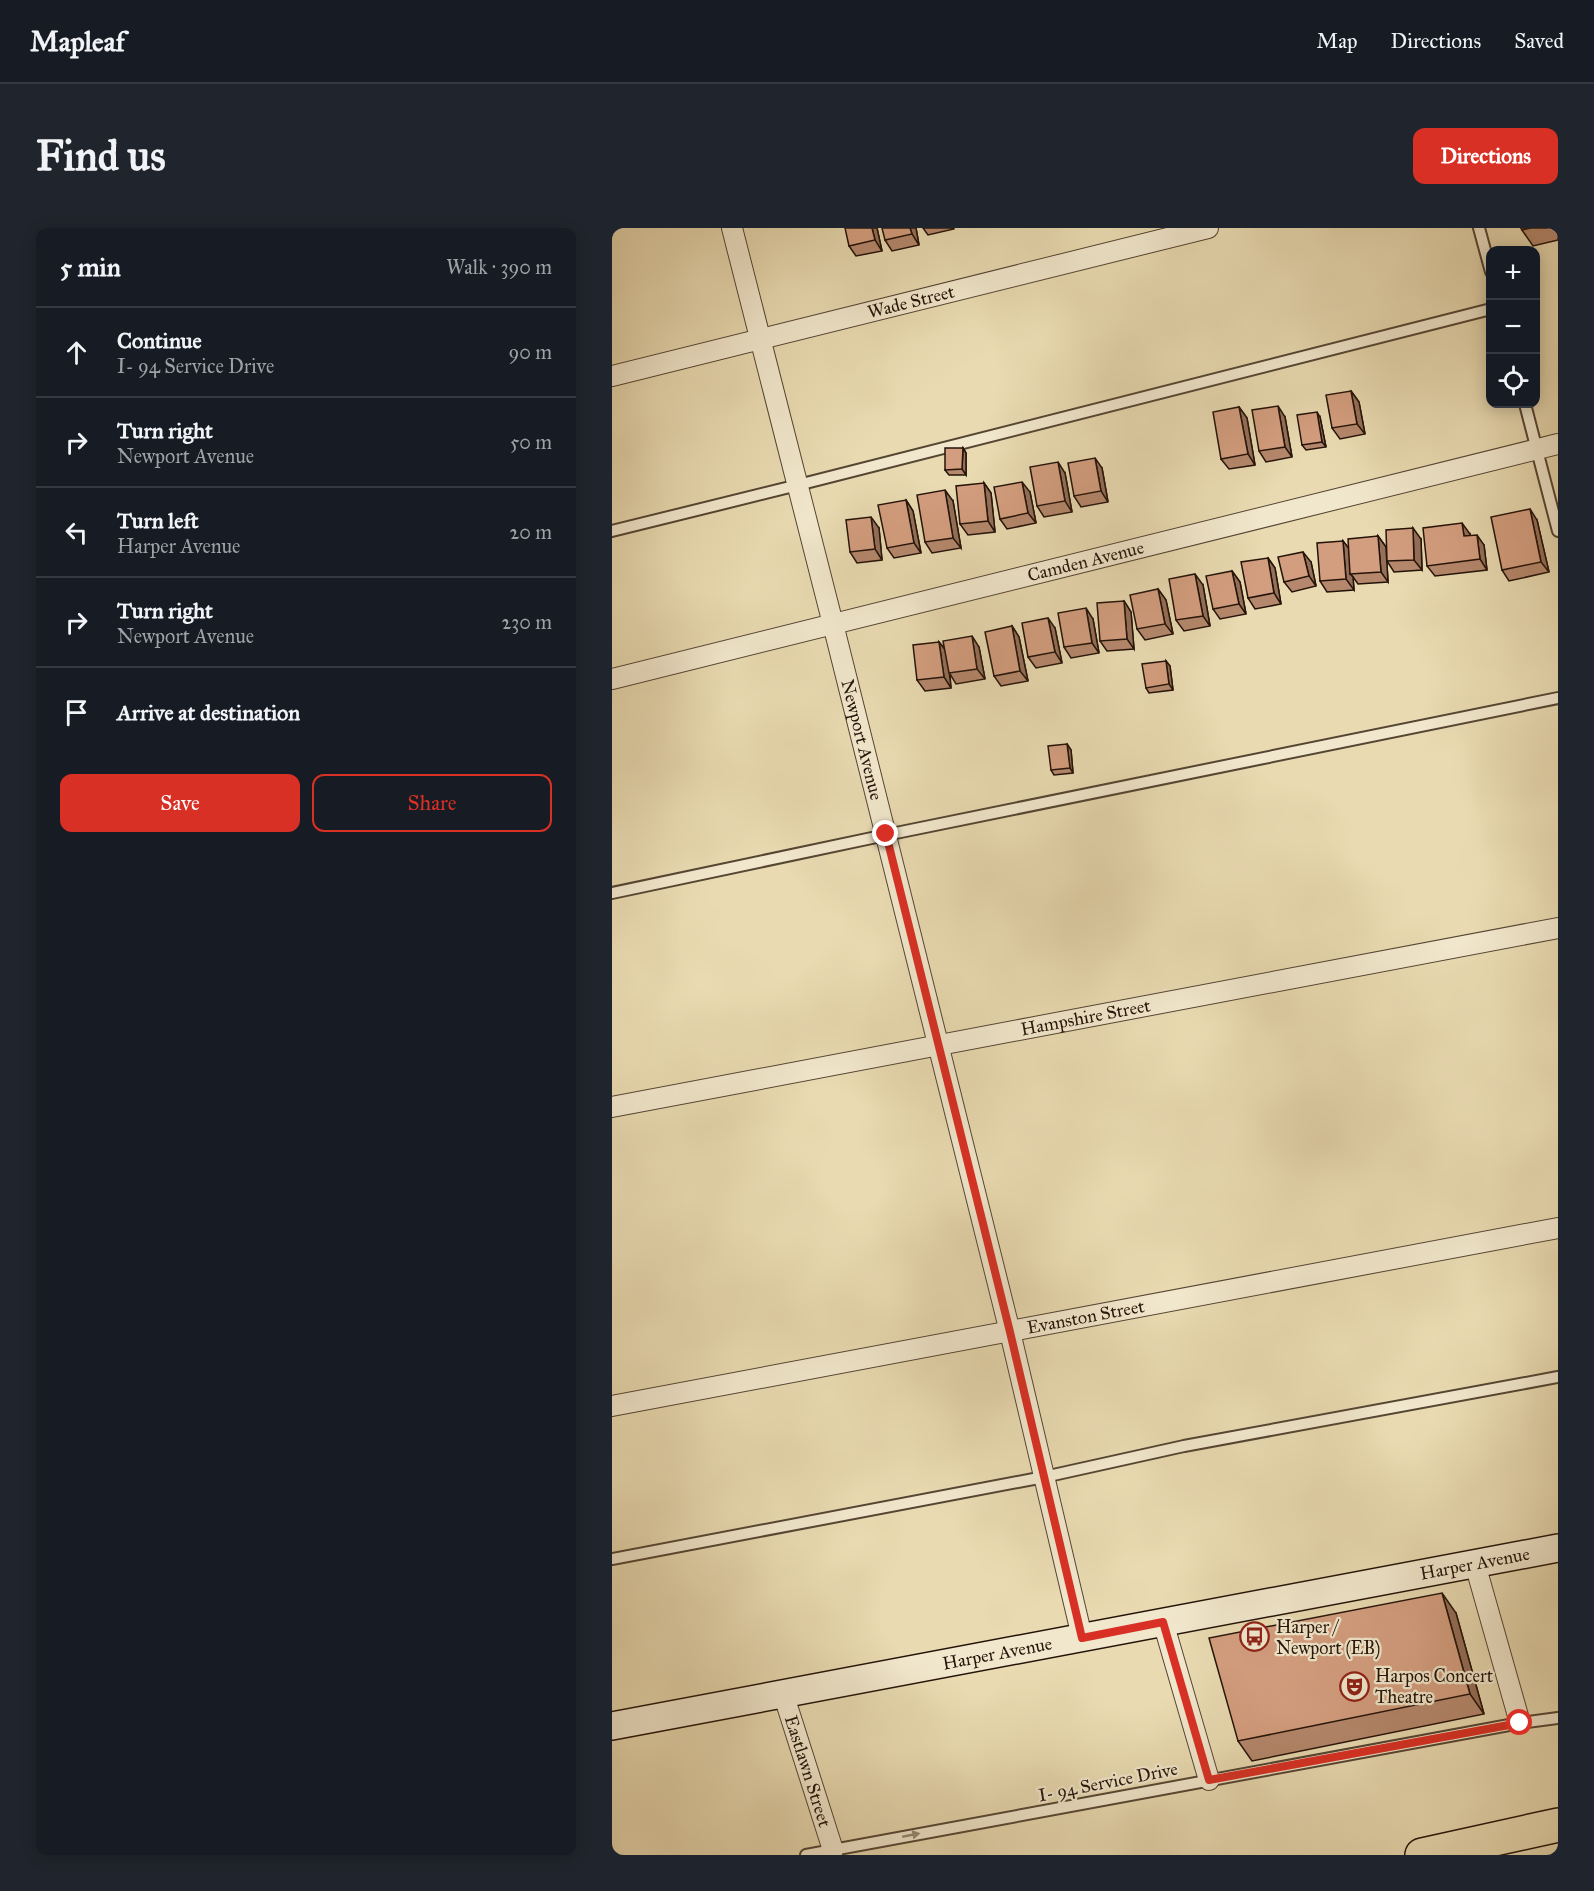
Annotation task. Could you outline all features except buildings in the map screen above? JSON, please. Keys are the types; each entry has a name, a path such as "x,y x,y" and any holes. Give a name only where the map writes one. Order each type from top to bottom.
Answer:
{"highway":[{"path":"1422,1855 1558,1825"}],"main road":[{"name":"Harper Avenue","path":"612,1726 1558,1548"}],"street":[{"name":"Newport Avenue","path":"732,228 1010,1332 1082,1638"},
{"name":"Wade Street","path":"612,376 1208,228"},
{"name":"Camden Avenue","path":"612,679 1558,444"},
{"name":"Hampshire Street","path":"612,1107 1558,928"},
{"name":"Evanston Street","path":"612,1406 1558,1228"},
{"path":"1475,1564 1520,1723"},
{"path":"1163,1622 1209,1780"},
{"name":"Eastlawn Street","path":"783,1694 833,1850"}],"lane":[{"path":"1479,228 1486,254"},
{"path":"612,531 1486,310"},
{"path":"1526,408 1558,531"},
{"path":"612,893 886,834 1558,698"},
{"path":"612,1559 1044,1477 1184,1446 1558,1377"},
{"name":"I- 94 Service Drive","path":"806,1855 1520,1723 1558,1718"}],"place":[{"name":"Harper / Newport (EB)","path":"1255,1637"},
{"name":"Harpos Concert Theatre","path":"1354,1686"}],"route":[{"path":"886,834 1010,1332 1082,1638 1163,1622 1209,1780 1520,1723"}]}
